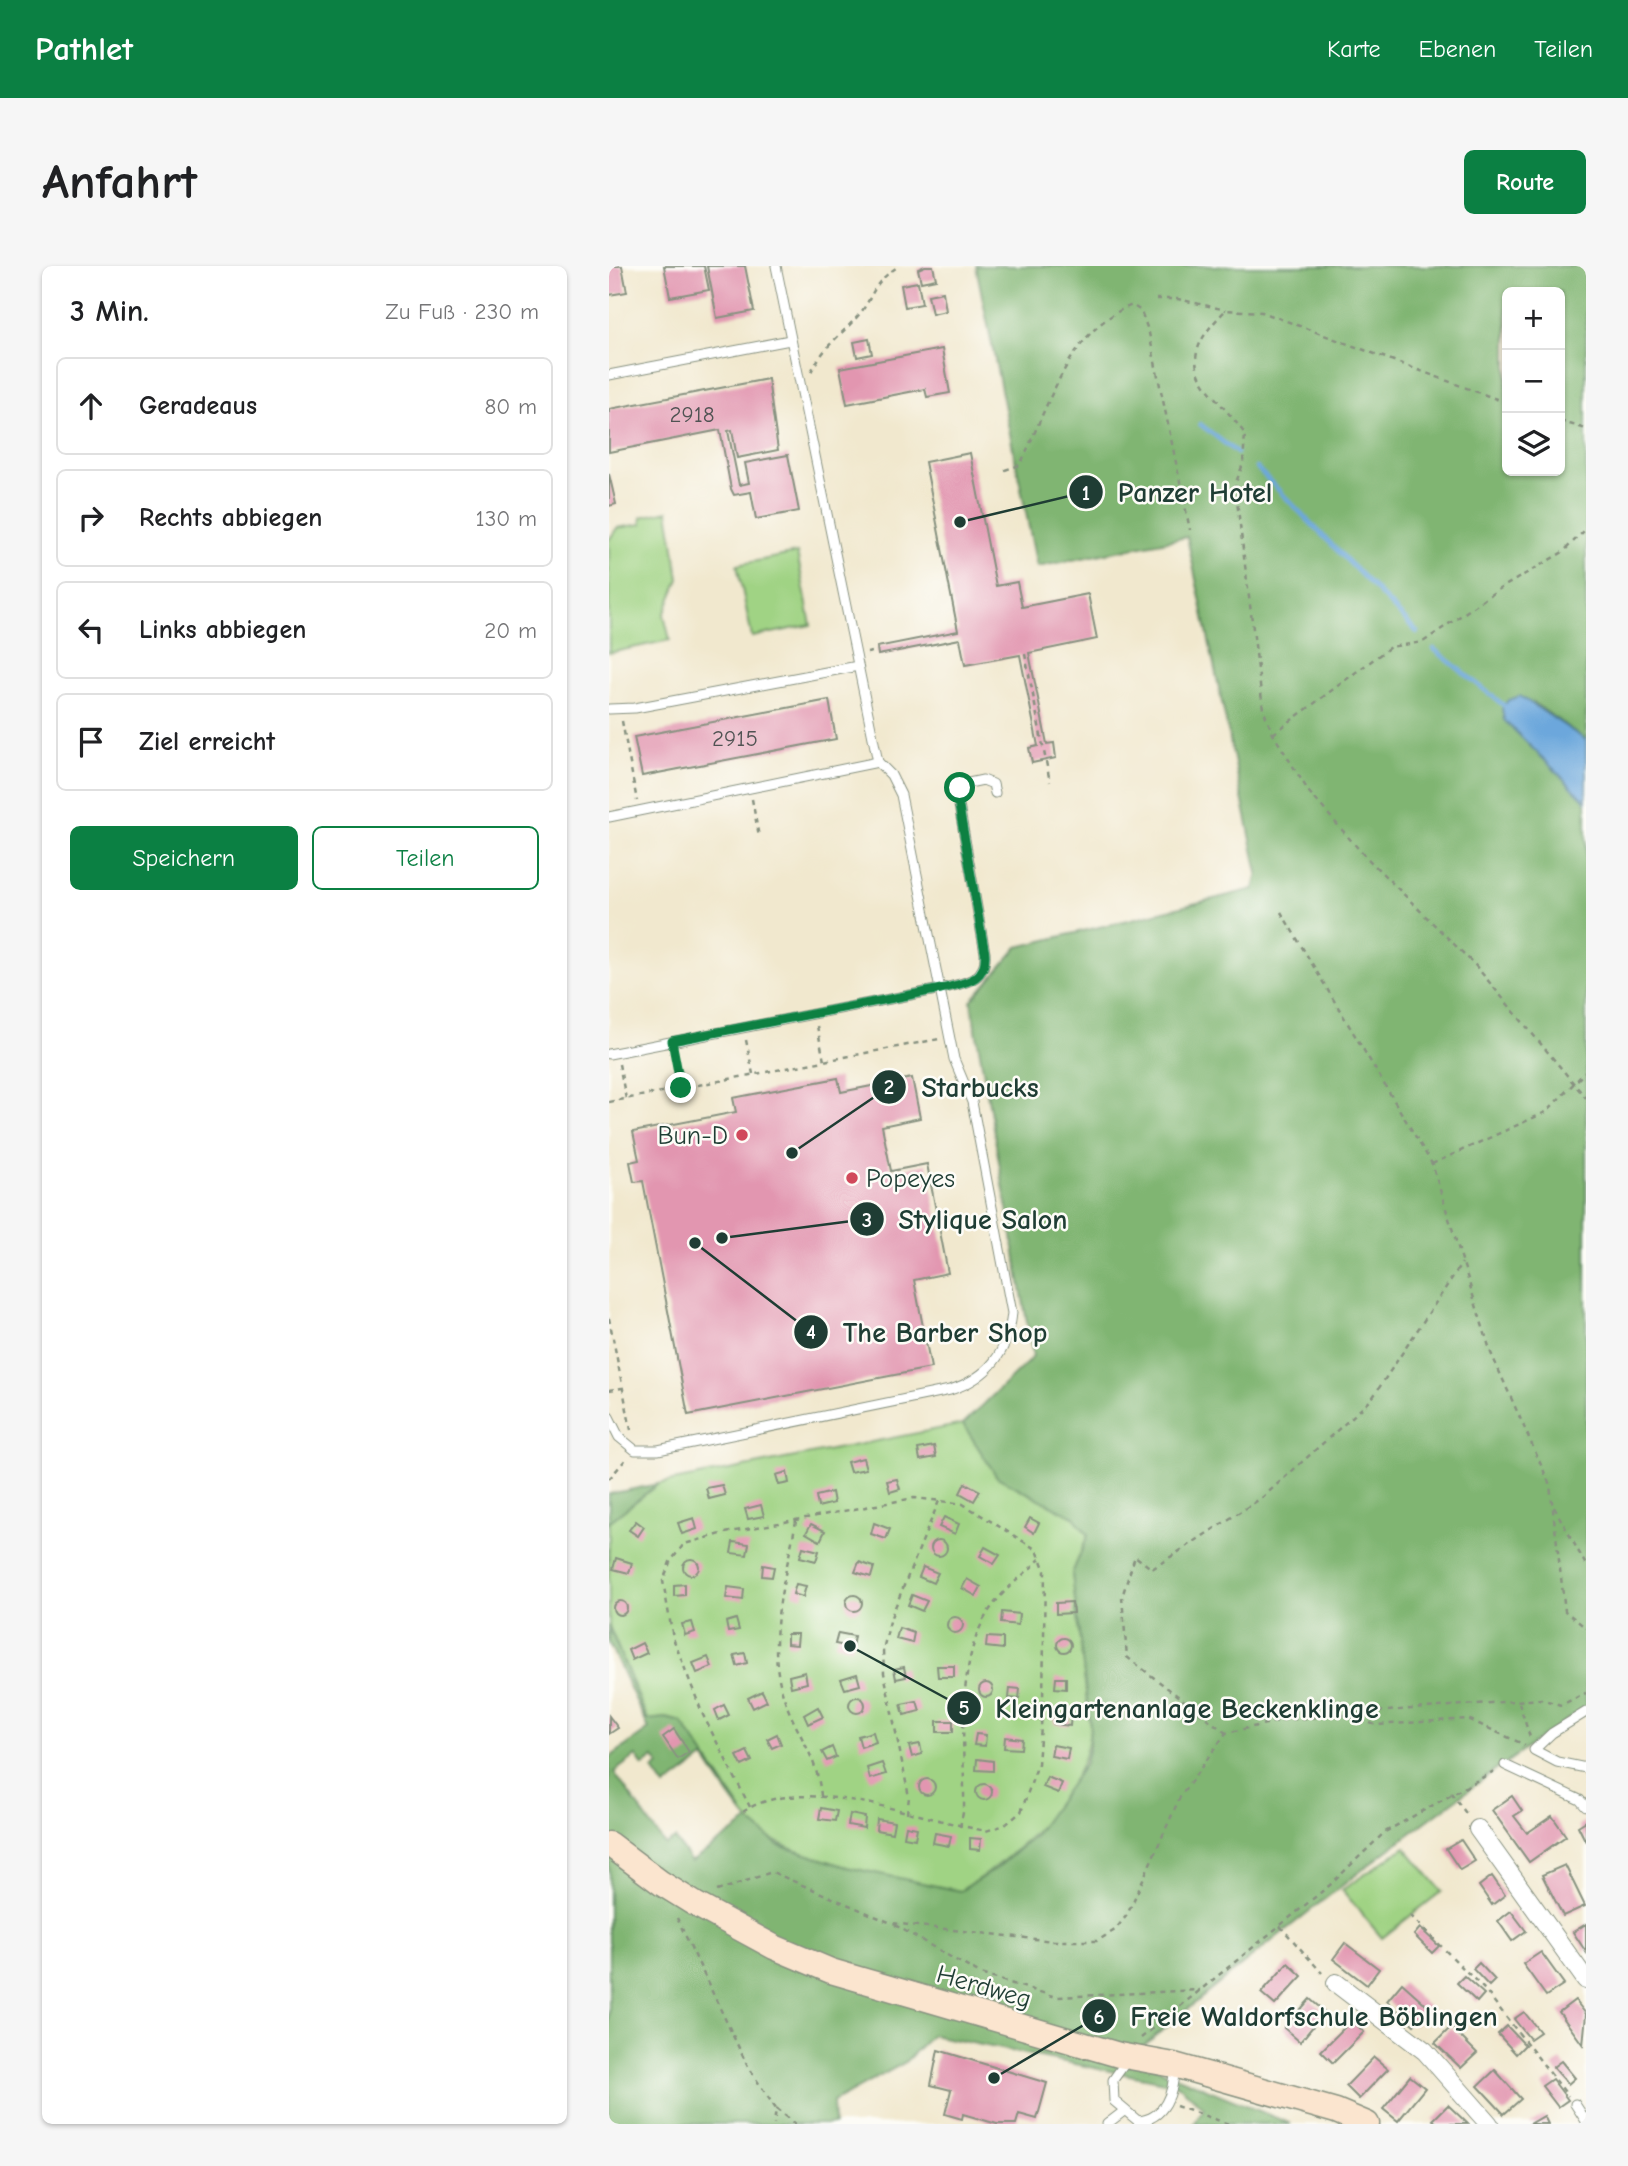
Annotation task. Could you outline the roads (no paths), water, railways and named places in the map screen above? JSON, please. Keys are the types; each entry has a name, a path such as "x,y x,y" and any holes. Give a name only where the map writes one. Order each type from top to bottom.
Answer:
{"street":[{"path":"1478,1829 1586,1980"},
{"name":"Herdweg","path":"609,1844 661,1883 685,1909 831,1971 1124,2056 1174,2064 1336,2111 1367,2124"},
{"path":"1336,1983 1425,2051 1489,2124"}],"lane":[{"path":"609,1417 619,1437 633,1448 658,1450 950,1390 982,1376 995,1362 1005,1348 1012,1313 972,1102 954,1059 901,794 891,775 879,762 776,266"},
{"path":"609,375 790,340"},
{"path":"614,709 858,666"},
{"path":"609,817 879,762"},
{"path":"613,1053 941,989 971,981 981,975 986,965 957,794 964,784 983,780 993,784 995,793"},
{"path":"1586,1712 1552,1733 1534,1750 1557,1762 1586,1768"},
{"path":"1506,1765 1580,1800 1586,1807"},
{"path":"1124,2056 1113,2080 1114,2101 1133,2121 1147,2120 1157,2115 1167,2102 1174,2084 1174,2064"},
{"path":"1574,2104 1586,2121"},
{"path":"1107,2124 1124,2111"}],"water":[{"path":"1520,696 1586,740 1586,801 1504,720 1502,709 1508,700"}],"waterway":[{"path":"1200,424 1237,453"},
{"path":"1257,468 1417,632"},
{"path":"1434,649 1507,708"}],"place":[{"name":"Panzer Hotel","path":"960,522"},
{"name":"Bun-D","path":"742,1135"},
{"name":"Starbucks","path":"792,1153"},
{"name":"Popeyes","path":"852,1178"},
{"name":"Stylique Salon","path":"722,1238"},
{"name":"The Barber Shop","path":"695,1243"},
{"name":"Kleingartenanlage Beckenklinge","path":"850,1646"},
{"name":"Freie Waldorfschule Böblingen","path":"994,2078"}]}
